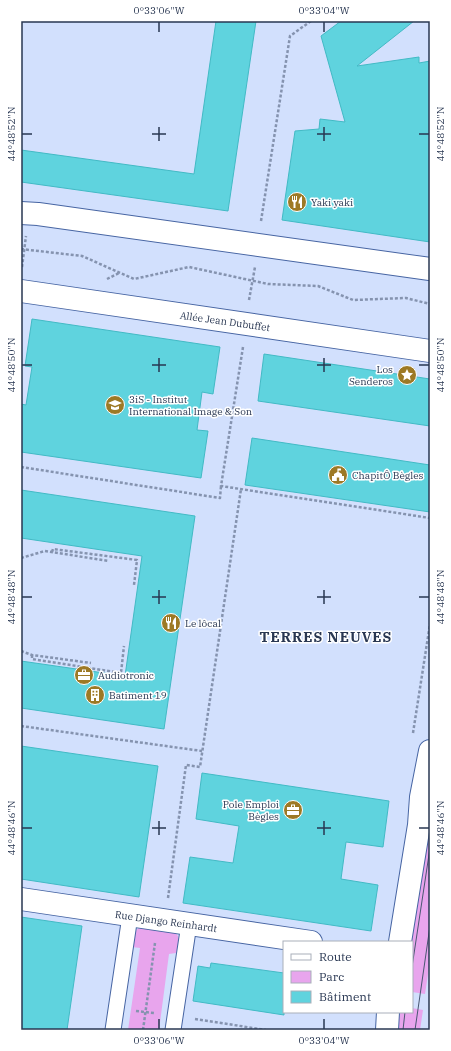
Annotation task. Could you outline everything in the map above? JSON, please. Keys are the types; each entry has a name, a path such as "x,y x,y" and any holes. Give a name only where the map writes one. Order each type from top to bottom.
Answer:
{"street":[{"path":"30,214 430,269"},
{"name":"Allée Jean Dubuffet","path":"23,291 430,351"},
{"path":"400,941 419,825 421,797 430,751"},
{"name":"Rue Django Reinhardt","path":"21,899 304,941"},
{"path":"387,1030 388,1013"}],"lane":[{"path":"113,1030 130,916"},
{"path":"174,1023 189,924"}],"path":[{"path":"21,467 220,498 290,36 312,21"},
{"path":"23,291 27,277 22,271 23,249 26,232 36,224 30,214"},
{"path":"23,249 82,256 134,279 189,267 268,284 318,286 353,300 406,298 430,304"},
{"path":"221,486 430,518"},
{"path":"143,1030 160,908 168,901 186,765 200,767 241,489"},
{"path":"52,552 53,549 137,560 134,585"},
{"path":"21,558 45,551 109,561"},
{"path":"32,655 32,659 120,673 124,646"},
{"path":"21,651 32,655 91,663"},
{"path":"21,726 202,750"},
{"path":"116,1008 146,1012 174,1023 266,1030"}],"green space":[{"path":"430,813 430,961 425,994 413,992 413,941 411,941"},
{"path":"142,926 173,931 179,938 176,953 169,954 159,1030 128,1030 140,948 132,947 135,932"},
{"path":"413,1008 423,1010 420,1030 397,1030 400,1013 413,1013"}],"building":[{"path":"216,21 256,21 228,211 21,182 21,150 194,174"},
{"path":"341,21 414,21 357,66 419,57 419,63 430,61 430,242 282,220 295,131 319,129 320,119 345,122 321,36"},
{"path":"32,319 220,347 213,394 202,392 197,430 208,431 201,478 21,452 21,404 26,405 32,367 25,366"},
{"path":"264,354 430,379 430,426 258,401"},
{"name":"ChapitÔ Bègles","path":"252,438 430,465 430,512 245,485"},
{"path":"21,490 195,516 164,729 21,708 21,661 125,676 142,556 21,538"},
{"path":"21,746 158,766 139,897 21,879"},
{"path":"202,773 389,801 383,847 346,842 341,879 378,885 371,931 183,903 190,857 233,863 239,826 196,819"},
{"path":"21,917 82,926 67,1030 21,1030"},
{"path":"211,963 283,973 284,1015 193,1001 198,966 210,968"}],"tram line":[{"path":"413,960 430,848"},
{"path":"415,1030 430,926"},
{"path":"403,1030 405,1013"}],"place":[{"name":"Yaki yaki","path":"297,202"},
{"name":"Los Senderos","path":"407,375"},
{"name":"3iS - Institut International Image & Son","path":"115,405"},
{"name":"ChapitÔ Bègles","path":"338,475"},
{"name":"Le lôcal","path":"171,623"},
{"name":"Audiotronic","path":"84,675"},
{"name":"Batiment 19","path":"95,695"},
{"name":"Pole Emploi Bègles","path":"293,810"}],"district":[{"name":"TERRES NEUVES","path":"326,637"}]}
